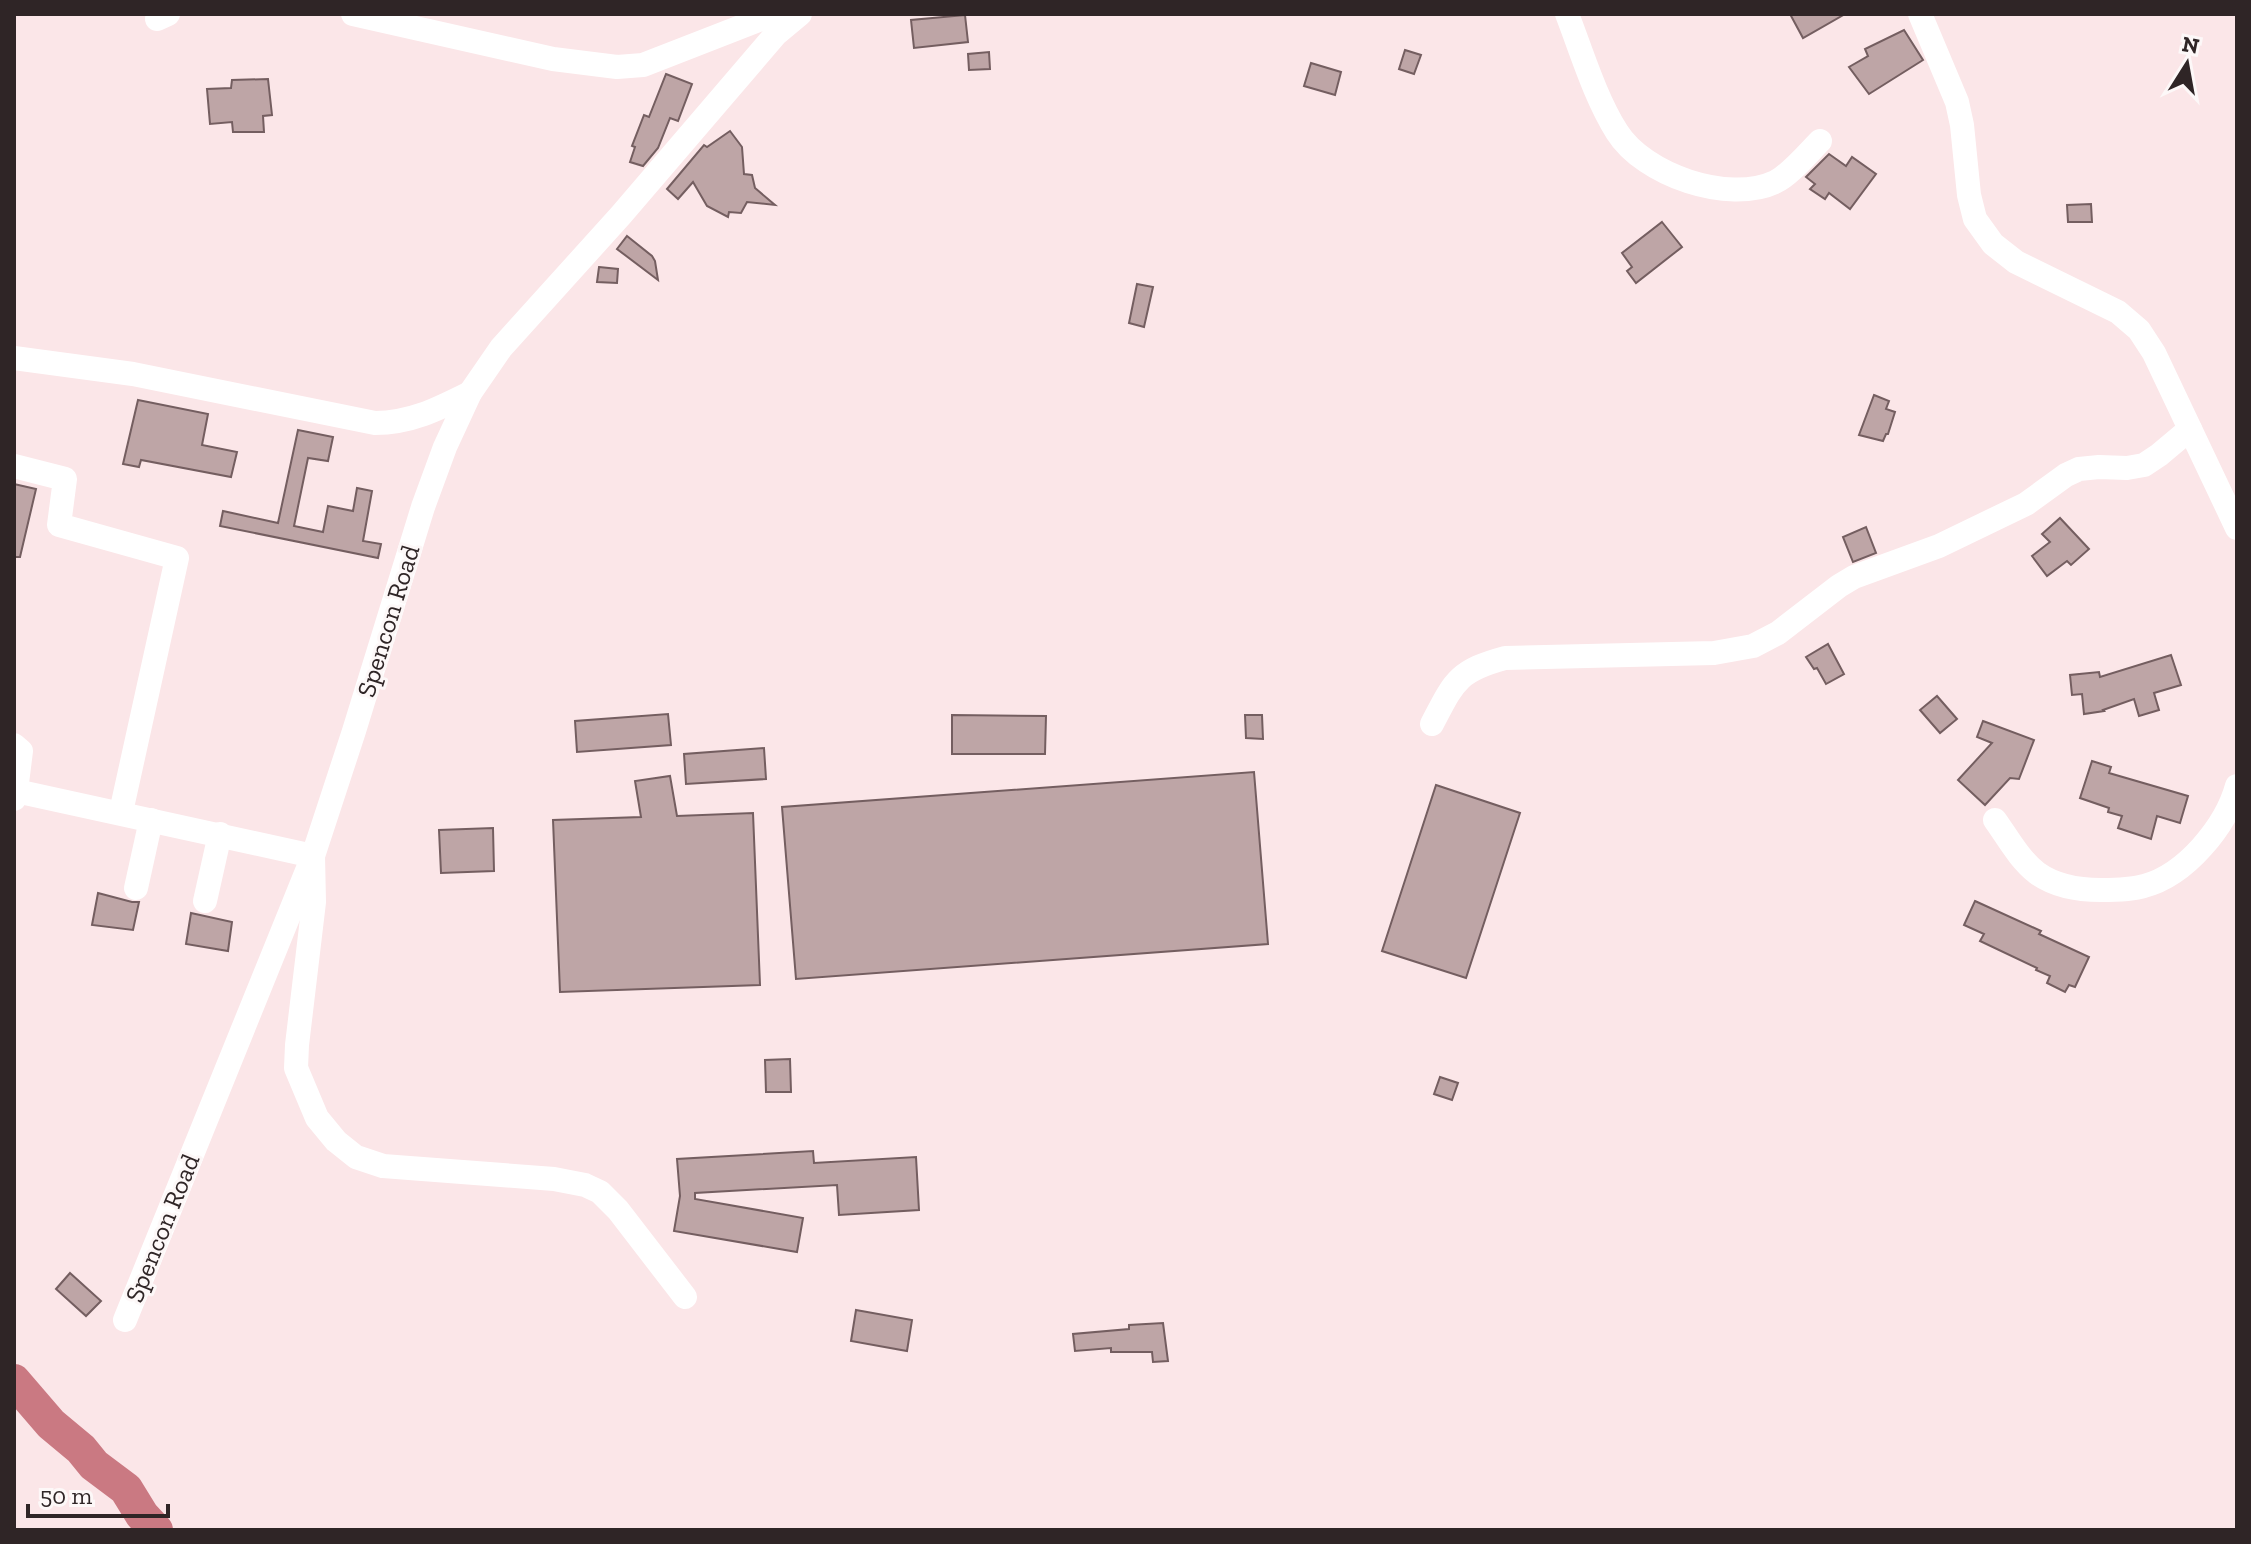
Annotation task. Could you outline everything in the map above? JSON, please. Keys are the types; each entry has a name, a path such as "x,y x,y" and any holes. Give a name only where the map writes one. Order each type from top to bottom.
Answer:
{"street":[{"path":"353,14 553,59 617,67 643,65 771,21"},
{"name":"Spencon Road","path":"125,1320 313,856 423,507 445,447 470,393 501,348 621,215 771,21 800,14"},
{"path":"1567,14 1618,134 1641,157 1668,173 1725,190 1753,190 1778,181 1820,141"},
{"path":"1920,14 1957,102 1975,219 1993,244 2016,262 2118,312 2139,330 2154,353 2235,518"},
{"path":"14,358 133,374 375,423 397,423 438,410 470,393"},
{"path":"1432,724 1450,689 1463,676 1478,665 1505,658 1714,653 1753,646 1778,633 1854,577 1939,546 2026,504 2079,469 2144,465 2190,429"},
{"path":"14,466 65,479 59,525 177,558 121,812"},
{"path":"14,745 21,751 15,795 121,812 313,856 314,902 296,1068 317,1118 336,1141 356,1157 383,1166 554,1179 585,1185 600,1192 618,1210 685,1297"},
{"path":"1995,820 2021,858 2037,873 2056,883 2089,890 2121,890 2146,886 2176,870 2200,850 2219,828 2232,805 2237,786"},
{"path":"136,888 151,820"},
{"path":"205,901 220,834"}],"building":[{"path":"1790,14 1845,14 1803,38"},
{"path":"965,15 968,42 914,48 911,20"},
{"path":"1904,30 1923,60 1869,94 1849,67 1868,56 1865,49"},
{"path":"1405,50 1421,55 1414,74 1399,69"},
{"path":"989,52 990,69 969,70 968,54"},
{"path":"1311,63 1341,72 1335,95 1304,86"},
{"path":"666,74 692,84 678,121 670,118 658,148 643,166 630,162 635,147 632,146 644,115 649,117"},
{"path":"268,79 272,115 263,116 264,132 233,132 232,122 210,124 207,89 231,88 232,80"},
{"path":"730,131 742,147 744,174 752,175 755,188 775,205 747,202 741,213 729,212 728,217 707,206 693,182 678,199 667,189 704,145 707,147"},
{"path":"1829,154 1846,166 1852,157 1876,174 1850,209 1829,193 1825,199 1810,189 1815,184 1806,177"},
{"path":"2091,204 2092,222 2068,222 2067,205"},
{"path":"1662,222 1682,247 1636,283 1627,271 1632,267 1622,253"},
{"path":"627,236 652,256 658,280 617,249"},
{"path":"599,267 618,269 617,283 597,282"},
{"path":"1137,284 1153,287 1144,327 1129,323"},
{"path":"1874,395 1889,401 1886,409 1895,412 1883,441 1859,435"},
{"path":"138,400 208,414 202,445 237,452 231,477 141,460 139,467 123,464"},
{"path":"298,430 333,437 328,461 308,458 294,526 323,532 328,506 353,511 357,488 372,491 363,541 381,544 378,558 220,526 223,511 278,523"},
{"path":"14,484 36,489 20,557 14,557"},
{"path":"2060,518 2089,549 2071,565 2067,561 2047,576 2032,556 2050,542 2042,534"},
{"path":"1866,527 1876,553 1853,562 1843,537"},
{"path":"1828,644 1844,674 1826,684 1806,657"},
{"path":"2171,655 2181,685 2154,693 2159,710 2139,716 2134,699 2104,711 2084,714 2082,694 2072,695 2070,675 2099,672 2100,677"},
{"path":"1937,696 1957,719 1940,733 1920,710"},
{"path":"668,714 671,745 577,752 575,721"},
{"path":"952,715 1046,716 1045,754 952,754"},
{"path":"1245,715 1262,715 1263,739 1246,738"},
{"path":"1983,721 2034,740 2019,779 2010,778 1985,805 1958,780 1992,743 1977,737"},
{"path":"764,748 766,779 686,784 684,754"},
{"path":"2092,761 2111,767 2109,773 2188,796 2180,823 2157,816 2151,839 2118,828 2122,816 2080,798"},
{"path":"1254,772 1268,944 796,979 782,807"},
{"path":"670,776 677,816 753,813 760,985 560,992 553,820 641,817 635,781"},
{"path":"1436,785 1520,813 1466,978 1382,951"},
{"path":"493,828 494,871 441,873 439,830"},
{"path":"98,893 139,902 133,930 92,925"},
{"path":"1975,901 2089,957 2075,987 2069,985 2065,992 2047,983 2050,976 2037,968 1980,941 1984,934 1964,925"},
{"path":"191,913 232,922 228,951 186,944"},
{"path":"790,1059 791,1092 766,1092 765,1060"},
{"path":"1440,1077 1458,1083 1452,1100 1434,1094"},
{"path":"813,1151 814,1163 916,1157 919,1210 839,1215 837,1185 695,1193 695,1199 803,1218 797,1252 674,1231 680,1196 677,1159"},
{"path":"70,1273 101,1301 86,1316 56,1289"},
{"path":"856,1310 912,1320 907,1351 851,1341"},
{"path":"1163,1323 1168,1361 1153,1362 1152,1352 1111,1352 1111,1348 1075,1351 1073,1334"}],"waterway":[{"path":"14,1381 51,1424 81,1449 94,1465 126,1489 142,1515 156,1530"}]}
